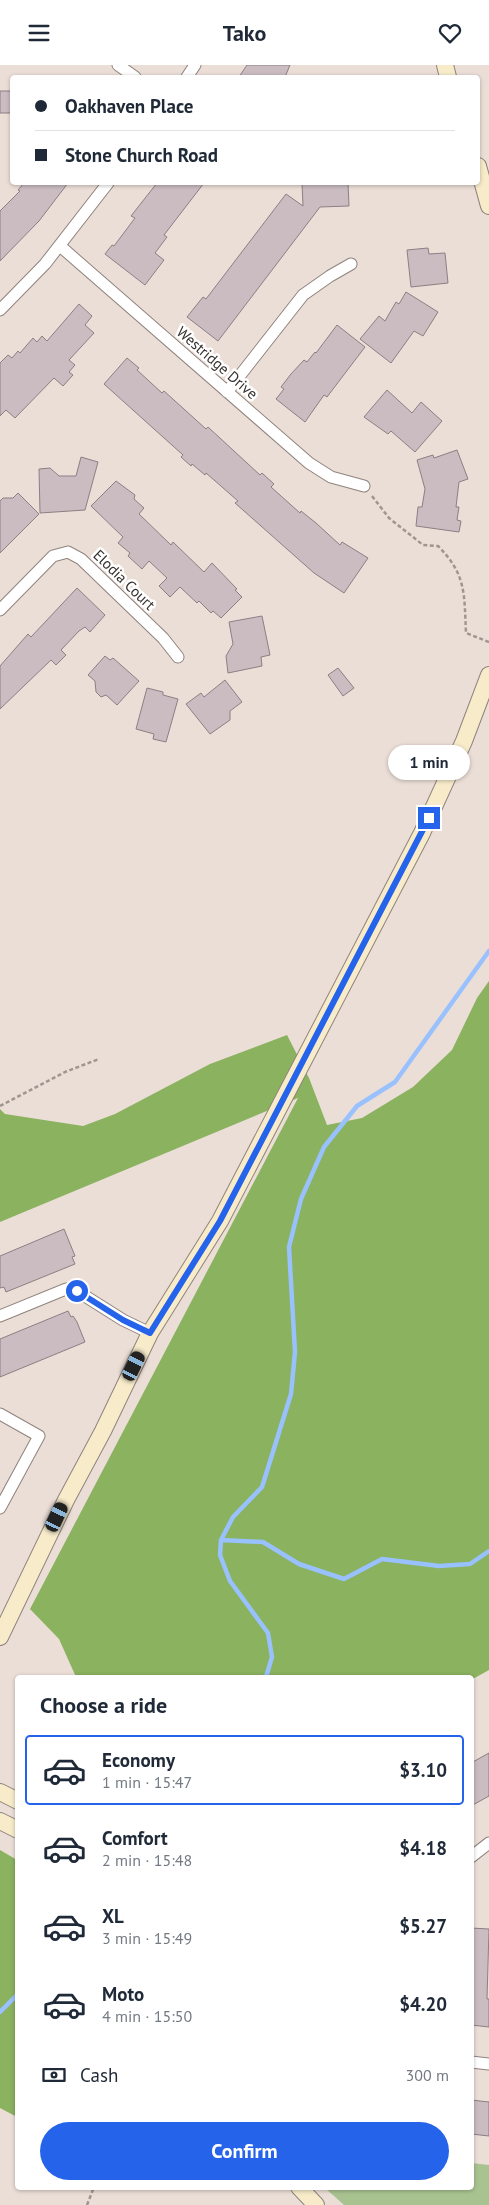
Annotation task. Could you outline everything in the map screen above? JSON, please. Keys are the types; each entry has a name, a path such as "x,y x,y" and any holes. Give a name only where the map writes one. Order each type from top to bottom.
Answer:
{"main road":[{"path":"480,173 489,207"},
{"path":"0,1637 150,1333 220,1221 426,825 464,741 489,675"},
{"path":"0,1793 15,1800"},
{"path":"0,1821 15,1828"},
{"path":"302,2190 316,2205"}],"street":[{"path":"118,65 132,75"},
{"path":"0,310 60,246 106,185"},
{"name":"Westridge Drive","path":"60,246 309,463 330,477 364,486"},
{"path":"227,392 303,295 351,264"},
{"name":"Elodia Court","path":"0,610 52,556 68,552 81,559 163,638 178,657"},
{"path":"0,1316 66,1289 77,1291 123,1320 150,1333"},
{"path":"0,1414 39,1436 0,1508"},
{"path":"474,1855 489,1843"},
{"path":"474,2062 489,2064"}],"path":[{"path":"364,486 389,518 423,545 438,545 450,558 464,586 466,633 489,642"},
{"path":"0,1106 66,1072 99,1059"},
{"path":"87,2205 93,2190"}],"green space":[{"path":"489,981 489,1670 474,1678 474,1675 75,1675 59,1639 30,1609 298,1098 0,1222 0,1109 5,1114 83,1126 115,1114 210,1064 287,1035 309,1078 327,1125 362,1118 413,1087 452,1050 477,998"},
{"path":"0,1850 15,1859 15,2116 0,2108"},
{"path":"474,2163 489,2165 489,2205 344,2205 327,2190 474,2190"}],"building":[{"path":"247,65 290,65 286,75 240,75"},
{"path":"0,91 10,91 10,113 0,113"},
{"path":"22,185 66,185 39,221 0,261 0,211 20,191 18,190"},
{"path":"155,185 202,185 164,235 167,237 155,253 164,260 145,285 105,254 112,245 114,246 135,218 131,216"},
{"path":"302,185 348,185 349,206 320,207 218,341 187,317 203,297 206,299 286,194 303,206"},
{"path":"428,248 429,254 445,253 448,283 411,287 407,250"},
{"path":"406,292 438,312 423,336 414,331 391,363 360,339 379,316 385,321 396,302 399,304"},
{"path":"79,304 92,316 85,325 94,333 69,360 75,365 69,372 73,375 63,386 54,378 15,418 6,410 0,416 0,363 8,355 12,358 18,351 20,353 33,338 37,342 42,336 47,341"},
{"path":"337,325 365,347 327,397 324,395 305,422 276,399 284,389 281,387 291,374 304,360 307,362 316,353"},
{"path":"127,358 162,393 164,391 206,429 208,427 260,475 262,473 274,484 271,487 300,513 301,511 340,545 342,542 368,558 344,593 314,573 235,503 238,501 206,473 205,475 192,464 191,466 181,457 183,455 104,384"},
{"path":"387,390 412,413 421,402 442,421 415,452 391,431 388,434 364,417"},
{"path":"457,450 468,479 459,482 456,507 459,507 457,520 461,521 459,532 416,526 418,507 422,507 425,489 417,460 433,455 434,458"},
{"path":"81,457 98,462 85,510 40,513 39,469 50,468 59,476 76,476"},
{"path":"116,481 135,495 134,499 144,508 139,514 171,545 173,542 204,572 212,563 237,589 235,590 242,597 221,618 213,611 211,613 199,601 197,603 180,587 170,597 159,586 167,578 149,561 142,569 128,556 130,553 118,543 123,537 91,506"},
{"path":"18,493 39,514 0,553 0,501 3,498 13,498"},
{"path":"77,588 105,615 90,632 85,627 79,631 61,650 66,655 56,665 51,660 0,709 0,666 28,634 31,637"},
{"path":"262,616 270,655 261,657 262,666 228,673 226,656 233,644 229,622"},
{"path":"105,656 110,660 113,658 139,681 117,705 106,695 101,697 96,692 95,681 88,675"},
{"path":"338,668 354,688 343,696 328,675"},
{"path":"225,680 242,702 230,711 230,720 210,734 186,704 201,693 204,697"},
{"path":"147,688 163,692 163,695 178,699 166,742 153,739 154,734 136,729"},
{"path":"64,1229 75,1256 72,1257 75,1264 6,1292 4,1287 0,1288 0,1256"},
{"path":"68,1311 77,1322 85,1342 0,1377 0,1339"},
{"path":"489,1753 489,1796 474,1804 474,1761"},
{"path":"474,1928 489,1929 487,1999 489,1999 489,2027 474,2025"},
{"path":"474,2100 489,2102 489,2136 474,2134"}],"waterway":[{"path":"267,1675 272,1657 268,1633 230,1581 220,1555 221,1540 233,1517 262,1487 291,1394 295,1352 289,1247 301,1199 324,1147 357,1106 395,1082 489,951"},
{"path":"221,1540 263,1542 299,1564 344,1579 382,1559 439,1566 470,1564 489,1551"},
{"path":"0,2012 15,1997"}],"route":[{"path":"77,1291 123,1320 150,1333 220,1221 429,818"}]}
